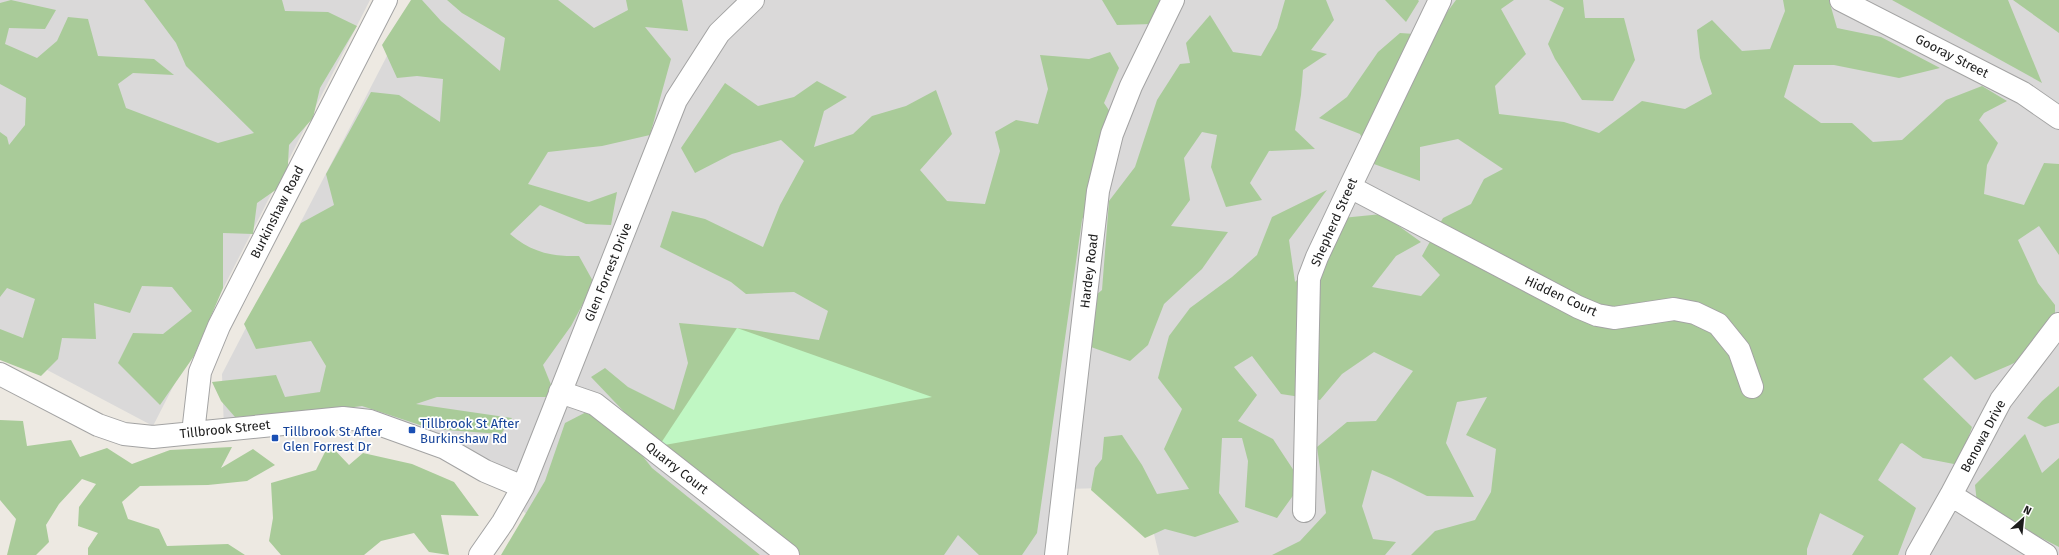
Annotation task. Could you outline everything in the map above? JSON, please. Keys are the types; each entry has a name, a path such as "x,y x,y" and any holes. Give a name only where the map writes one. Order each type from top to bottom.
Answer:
{"street":[{"name":"Burkinshaw Road","path":"193,433 200,372 219,326 386,0"},
{"name":"Glen Forrest Drive","path":"480,555 503,522 523,486 676,100 719,33 753,0"},
{"name":"Hardey Road","path":"1056,555 1098,190 1112,134 1131,86 1172,0"},
{"name":"Shepherd Street","path":"1304,511 1309,278 1317,257 1440,0"},
{"name":"Gooray Street","path":"1841,0 2023,93 2059,118"},
{"name":"Hidden Court","path":"1350,187 1578,307 1614,318 1674,309 1695,313 1718,324 1739,350 1752,387"},
{"name":"Benowa Drive","path":"1917,555 1952,495 2001,400 2059,324"},
{"name":"Tillbrook Street","path":"0,374 98,425 124,434 153,437 343,418 370,421 445,448 485,470 523,486"},
{"name":"Quarry Court","path":"560,392 595,404 788,555"},
{"path":"1952,495 2046,555"}],"shaded area":[{"path":"0,0 370,0 153,426 0,345"},
{"path":"416,0 2059,0 2059,555 1159,555 1143,487 1065,489 1055,555 574,555 517,506 523,487 370,421 224,430 222,374"}],"green space":[{"path":"11,0 56,10 45,29 9,28 5,44 37,58 57,41 68,17 88,19 98,56 154,59 174,75 133,73 118,84 126,108 218,143 254,133 186,66 176,43 144,0 282,0 285,11 328,12 357,26 320,88 313,118 289,145 287,182 257,203 253,234 223,233 223,288 194,356 160,405 118,363 133,333 163,334 192,311 172,287 142,286 130,313 94,303 96,339 62,338 58,359 41,376 0,360 0,329 23,338 35,299 7,288 0,297 0,132 7,137 9,145 25,125 26,98 0,84 0,3"},
{"path":"411,0 422,0 441,21 500,71 505,38 462,13 447,0 558,0 594,28 628,10 626,0 682,0 688,31 645,27 671,59 650,135 602,146 548,152 528,184 589,202 617,192 611,225 586,224 540,205 510,234 526,245 542,252 560,256 579,256 594,283 571,326 543,365 556,397 437,397 416,404 512,418 501,434 432,429 362,406 308,413 235,417 221,401 212,382 276,375 285,397 320,392 326,366 311,341 256,349 244,324 301,223 334,205 326,174 371,92 399,95 440,122 443,79 417,76 397,78 382,45"},
{"path":"1102,0 1163,0 1153,24 1117,25"},
{"path":"1285,0 1326,0 1334,20 1311,50 1327,54 1303,70 1301,95 1295,130 1315,149 1269,151 1250,183 1262,200 1226,207 1211,167 1217,135 1202,132 1184,158 1190,200 1171,226 1228,232 1202,269 1164,304 1148,345 1130,361 1091,347 1077,311 1102,290 1109,201 1135,167 1157,100 1180,64 1190,63 1186,43 1210,15 1233,52 1261,56 1277,28"},
{"path":"1385,0 1418,0 1419,1 1406,22"},
{"path":"1456,0 1514,0 1501,9 1526,54 1495,86 1499,114 1564,122 1599,133 1642,101 1685,109 1712,94 1700,58 1697,30 1712,20 1742,51 1770,49 1785,11 1783,0 1829,0 1837,28 1881,37 1940,68 1899,78 1834,65 1794,65 1784,97 1821,123 1852,123 1873,142 1902,140 1946,100 1982,86 2007,101 1984,113 1979,120 1998,143 1987,165 1984,194 2024,205 2044,163 2059,164 2059,255 2039,226 2018,240 2038,283 2055,305 2055,342 2010,365 1975,380 1951,356 1923,379 1972,427 1959,465 1923,458 1902,443 1878,480 1916,508 1898,555 1852,555 1864,536 1820,513 1807,549 1807,555 1411,555 1435,531 1475,520 1491,492 1496,449 1466,435 1487,397 1457,402 1446,443 1474,497 1427,496 1372,470 1362,506 1373,539 1396,542 1385,555 1272,555 1300,541 1326,513 1317,447 1347,422 1376,421 1413,371 1374,352 1342,374 1320,400 1281,394 1252,356 1234,367 1257,395 1238,421 1273,439 1302,483 1277,518 1245,507 1248,461 1242,438 1222,438 1219,493 1239,522 1195,537 1165,529 1145,538 1091,490 1095,468 1102,459 1104,437 1122,435 1142,465 1157,494 1189,489 1164,449 1182,409 1158,378 1169,336 1190,308 1232,277 1257,255 1272,217 1327,190 1289,240 1295,282 1318,259 1332,219 1382,214 1421,242 1396,256 1372,287 1421,296 1440,275 1422,256 1443,218 1471,204 1484,179 1503,169 1458,139 1420,147 1420,181 1374,164 1360,134 1319,118 1347,97 1378,52 1400,33 1430,35"},
{"path":"1549,0 1583,0 1585,18 1624,18 1635,60 1613,101 1582,100 1555,59 1548,44 1564,8"},
{"path":"1892,0 2008,0 2042,83"},
{"path":"2013,0 2059,0 2059,33"},
{"path":"1110,52 1119,68 1104,103 1119,125 1082,220 1037,533 1022,555 979,555 958,535 944,555 799,555 652,441 591,377 605,368 628,387 674,410 688,363 679,323 746,329 819,340 828,311 794,292 746,294 731,282 660,247 672,211 705,219 763,247 780,205 804,161 781,140 732,154 695,173 681,148 725,83 758,106 794,97 817,81 847,97 824,111 814,147 853,134 872,116 906,106 936,90 952,134 920,170 947,201 985,204 1000,151 995,132 1016,120 1038,124 1048,89 1040,55 1089,59"},
{"path":"737,328 932,397 659,446"},
{"path":"2059,386 2059,423 2045,427 2027,418 2042,401"},
{"path":"596,407 608,412 652,468 760,555 501,555 545,481 565,423"},
{"path":"0,420 23,421 27,446 71,440 80,457 107,448 132,464 170,450 232,447 221,468 253,449 275,465 247,481 208,485 140,486 122,502 128,519 159,529 167,546 228,544 245,555 88,555 88,548 98,533 78,526 79,507 96,484 82,479 59,504 46,525 49,542 36,555 7,555 16,519 0,500"},
{"path":"2025,434 2042,473 2059,458 2059,547 2000,517 1978,512 1975,485"},
{"path":"329,444 349,465 363,453 412,464 454,482 479,516 441,515 449,555 429,552 414,533 381,541 364,555 281,555 269,541 273,518 271,483 316,470"}],"place":[{"name":"Tillbrook St After Burkinshaw Rd","path":"412,430"},
{"name":"Tillbrook St After Glen Forrest Dr","path":"275,438"}]}
